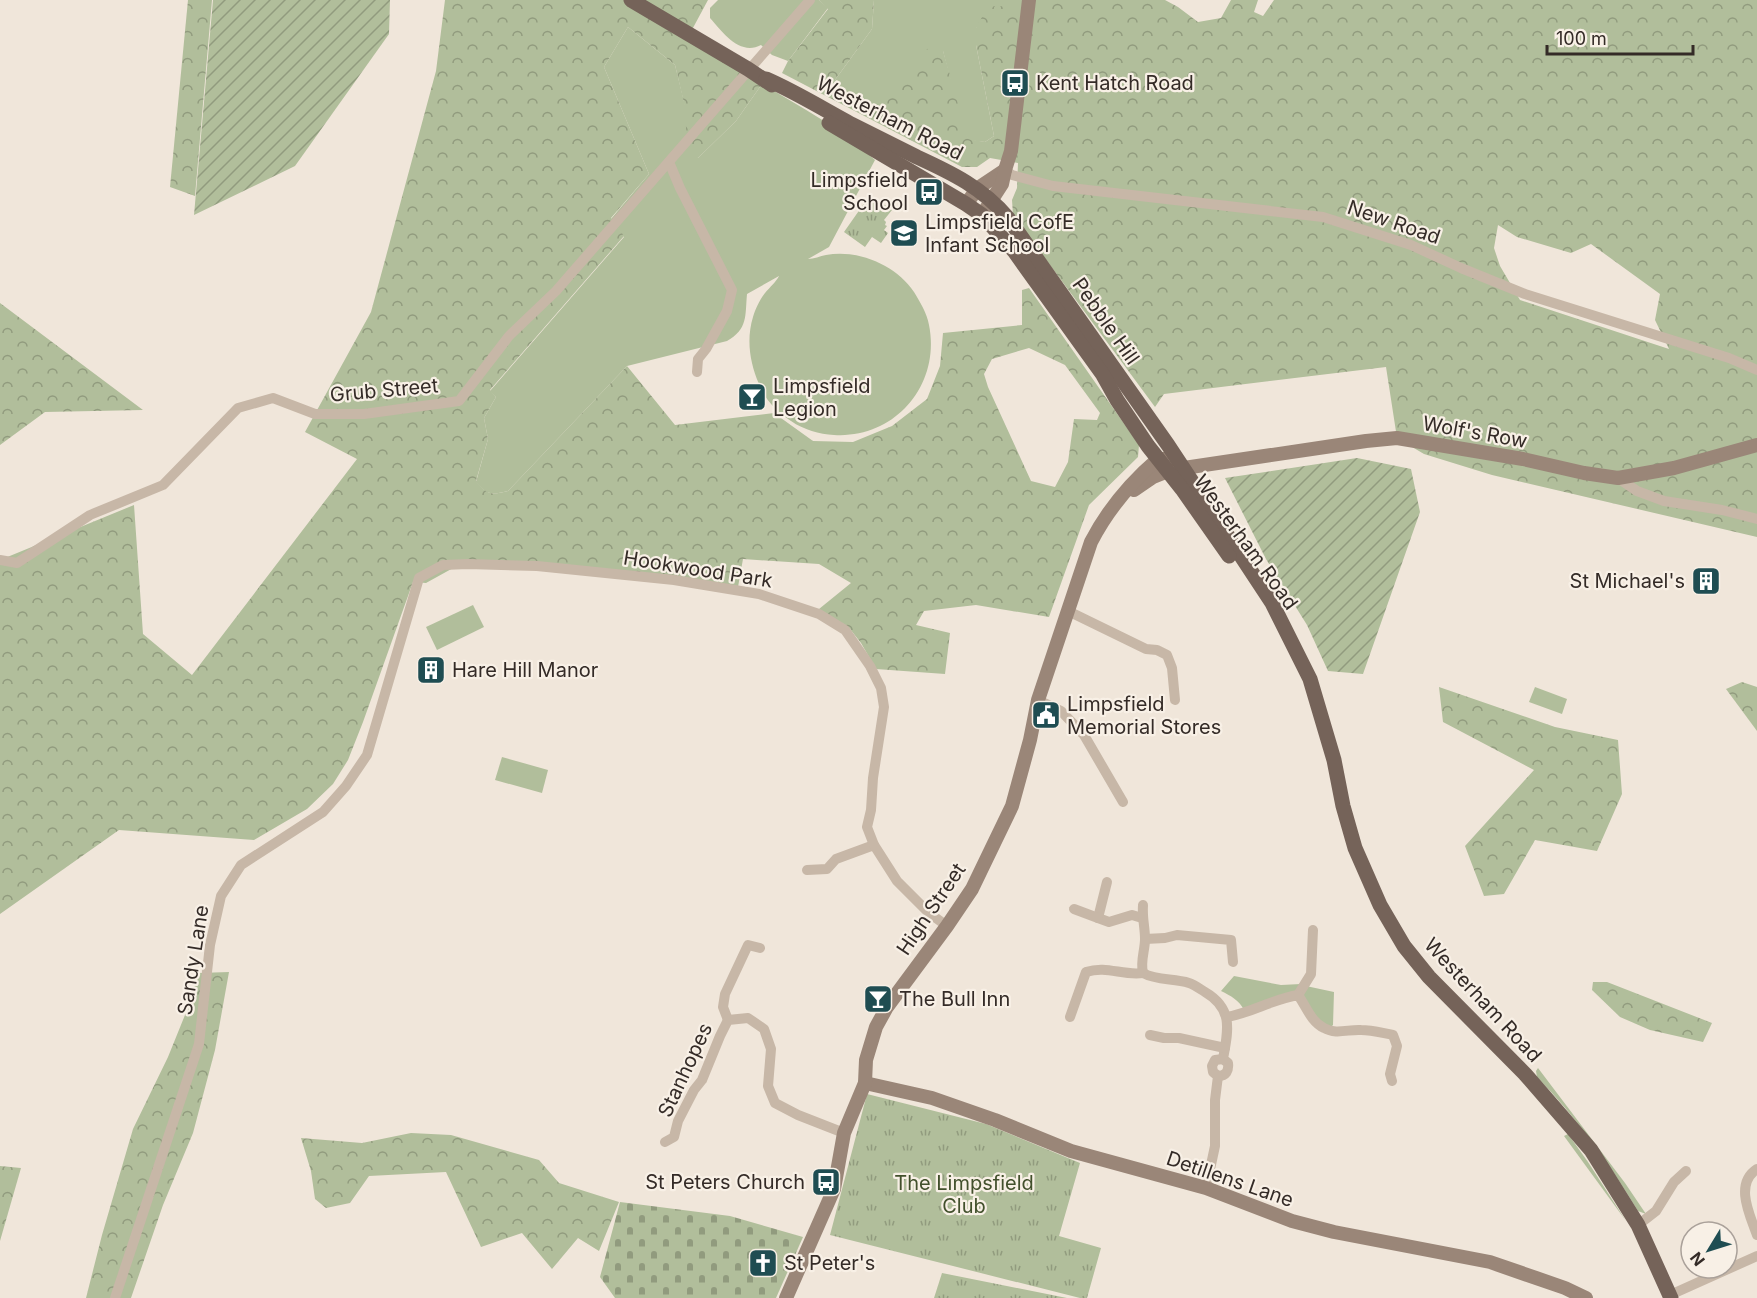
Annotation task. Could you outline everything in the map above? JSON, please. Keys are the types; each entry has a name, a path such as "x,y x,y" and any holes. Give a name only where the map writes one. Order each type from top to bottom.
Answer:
{"main road":[{"name":"Westerham Road","path":"631,0 766,79 955,174 991,199"},
{"path":"974,210 991,199 1002,184 1013,138 1029,0"},
{"name":"Westerham Road","path":"766,79 786,97 974,210"},
{"path":"974,210 978,188 1005,170"},
{"name":"Pebble Hill","path":"991,199 1013,226 1176,466"},
{"name":"Pebble Hill","path":"974,210 1014,251 1103,375 1117,400 1158,459 1176,466"},
{"name":"Wolf's Row","path":"1176,466 1397,438 1618,478 1674,468 1757,445"},
{"name":"High Street","path":"786,1298 834,1189 844,1133 865,1083 866,1060 876,1027 887,1007 972,889 1012,806 1038,700 1091,542 1114,504 1158,459"},
{"name":"Westerham Road","path":"1176,466 1272,603 1310,679 1334,760 1343,806 1355,848 1380,905 1404,946 1429,977 1525,1074 1591,1150 1638,1225 1670,1297"},
{"name":"High Street","path":"1114,504 1153,477 1176,466"},
{"name":"Detillens Lane","path":"865,1083 932,1098 995,1120 1071,1151 1206,1188 1292,1221 1334,1232 1490,1262 1565,1287 1586,1298"}],"street":[{"name":"Grub Street","path":"0,560 17,563 90,515 163,485 238,408 273,398 315,414 364,414 459,401 509,336 556,291 810,0"},
{"path":"669,162 694,218 732,290 728,311 698,359 697,372"},
{"name":"New Road","path":"1005,170 1012,175 1053,186 1323,217 1411,244 1461,268 1525,294 1730,357 1757,370"},
{"path":"1618,478 1638,491 1664,501 1722,510 1757,519"},
{"name":"Hookwood Park","path":"419,578 443,565 450,564 537,566 674,580 759,594 819,614 845,630 870,666 881,688 884,707 867,827 874,845 897,881 947,926"},
{"name":"Sandy Lane","path":"115,1298 199,1044 210,945 221,896 241,865 323,812 346,786 367,755 419,578"},
{"path":"1068,611 1146,649 1157,650 1167,656 1172,668 1175,700"},
{"path":"1038,700 1061,711 1084,735 1123,802"},
{"path":"807,870 827,869 836,859 874,845"},
{"path":"1098,918 1107,882"},
{"path":"1143,905 1145,939 1141,964 1143,973 1150,978 1190,983 1212,996 1221,1005 1227,1017 1228,1037 1224,1053 1229,1069 1227,1073 1218,1076 1215,1100 1215,1146 1206,1188"},
{"path":"1074,909 1109,922 1132,915 1142,918"},
{"path":"1227,1017 1244,1014 1286,997 1298,995 1311,974 1313,930"},
{"path":"1145,939 1177,935 1231,940 1233,962"},
{"path":"728,1020 723,1007 725,994 748,945 760,948"},
{"path":"1070,1017 1086,972 1098,968 1132,975 1143,973"},
{"path":"1298,995 1311,1018 1324,1029 1342,1032 1375,1031 1393,1035 1397,1046 1390,1074 1392,1081"},
{"name":"Stanhopes","path":"665,1142 674,1137 678,1121 694,1090 702,1080 728,1020 748,1018 764,1029 771,1049 768,1086 775,1103 798,1115 844,1133"},
{"path":"1150,1035 1179,1038 1224,1053"},
{"path":"1757,1169 1752,1172 1745,1188 1746,1204 1757,1235"},
{"path":"1638,1225 1656,1211 1674,1182 1686,1170"},
{"path":"1670,1297 1757,1256"}],"green space":[{"path":"188,0 212,0 195,196 170,187"},
{"path":"213,0 390,0 389,34 295,166 194,215"},
{"path":"445,0 708,0 687,39 762,84 736,121 698,158 688,152 684,103 675,65 628,27 604,67 649,174 611,218 624,236 490,390 496,397 484,418 488,439 476,481 486,491 493,493 508,491 627,366 675,425 774,413 813,441 853,442 892,426 927,399 940,366 943,333 1022,325 1022,290 1029,288 1139,445 1138,457 1089,505 1049,617 976,605 924,611 916,625 950,633 945,674 876,669 850,629 819,609 851,583 819,564 743,559 738,587 464,562 426,583 413,582 348,760 333,784 307,809 254,840 119,830 0,914 0,560 134,505 143,634 192,675 357,459 305,432 371,312 436,71","holes":["1029,348 1065,365 1100,413 1097,420 1074,419 1068,462 1055,487 1031,481 984,374 992,359"]},
{"path":"718,0 819,0 828,8 788,61 772,55 761,45 746,48 726,36 710,18 710,8"},
{"path":"819,0 874,0 872,29 835,80 834,89 873,111 926,50 940,40 968,139 985,142 994,136 976,45 976,28 982,17 994,6 1018,7 1018,0 1165,0 1198,22 1221,18 1231,0 1258,0 1254,12 1263,16 1274,0 1757,0 1757,537 1492,475 1424,454 1397,438 1386,367 1164,394 1155,407 1013,215 1012,200 1017,188 1018,163 990,158 977,167 962,167 782,73 788,61 828,9","holes":["1498,225 1517,237 1571,253 1591,244 1660,294 1655,320 1669,349 1520,300 1500,266 1494,248"]},
{"path":"874,0 1018,0 1019,7 976,28 976,45 994,136 985,142 968,140 943,51 873,112 834,89 835,80 872,29"},
{"path":"628,27 675,65 698,158 736,121 762,84 835,128 875,160 829,247 808,259 826,255 851,254 887,267 906,282 927,316 931,347 928,368 909,404 894,418 876,428 856,434 834,435 812,431 796,424 776,410 768,400 751,360 750,334 755,311 763,295 779,276 747,294 744,321 739,332 734,336 727,341 627,366 508,491 490,493 476,482 488,439 484,418 496,397 490,391 624,237 611,219 649,174 604,67"},
{"path":"870,195 892,210 884,220 887,226 884,230 888,233 881,243 872,237 865,247 844,232"},
{"path":"0,303 143,410 45,412 0,445"},
{"path":"1357,458 1411,469 1420,512 1363,674 1328,671 1307,625 1266,559 1225,478"},
{"path":"473,605 484,627 437,650 426,627"},
{"path":"1742,682 1757,687 1757,731 1726,689"},
{"path":"1439,687 1555,727 1618,740 1622,794 1597,851 1535,840 1504,894 1484,896 1465,846 1534,770 1443,722"},
{"path":"1535,687 1567,699 1562,714 1529,702"},
{"path":"502,757 548,770 542,793 495,780"},
{"path":"229,972 215,1050 193,1133 163,1205 131,1298 86,1298 133,1129 168,1057 199,973"},
{"path":"1234,976 1281,985 1301,984 1297,991 1244,1010 1237,1001 1221,991"},
{"path":"1593,982 1607,982 1712,1023 1703,1042 1650,1030 1620,1017 1592,990"},
{"path":"1306,986 1334,992 1333,1025 1331,1027 1317,1017 1308,1004 1302,994"},
{"path":"1538,1068 1625,1183 1646,1214 1638,1211 1592,1141 1537,1077"},
{"name":"The Limpsfield Club","path":"867,1094 986,1124 1080,1163 1059,1236 1101,1248 1087,1298 830,1235"},
{"path":"411,1133 451,1135 539,1160 559,1183 619,1202 599,1251 578,1238 552,1269 522,1233 481,1247 446,1172 369,1176 350,1203 326,1208 315,1199 311,1171 301,1138 362,1143"},
{"path":"1568,1134 1588,1162 1626,1221 1564,1136"},
{"path":"0,1166 21,1168 0,1241"},
{"path":"620,1202 730,1216 803,1237 776,1298 615,1298 600,1277"},
{"path":"942,1273 1067,1298 934,1298"}],"place":[{"name":"Kent Hatch Road","path":"1015,83"},
{"name":"Limpsfield School","path":"929,192"},
{"name":"Limpsfield CofE Infant School","path":"904,233"},
{"name":"Limpsfield Legion","path":"752,397"},
{"name":"St Michael's","path":"1706,581"},
{"name":"Hare Hill Manor","path":"431,670"},
{"name":"Limpsfield Memorial Stores","path":"1046,715"},
{"name":"The Bull Inn","path":"878,999"},
{"name":"St Peters Church","path":"826,1182"},
{"name":"St Peter's","path":"763,1263"}]}
